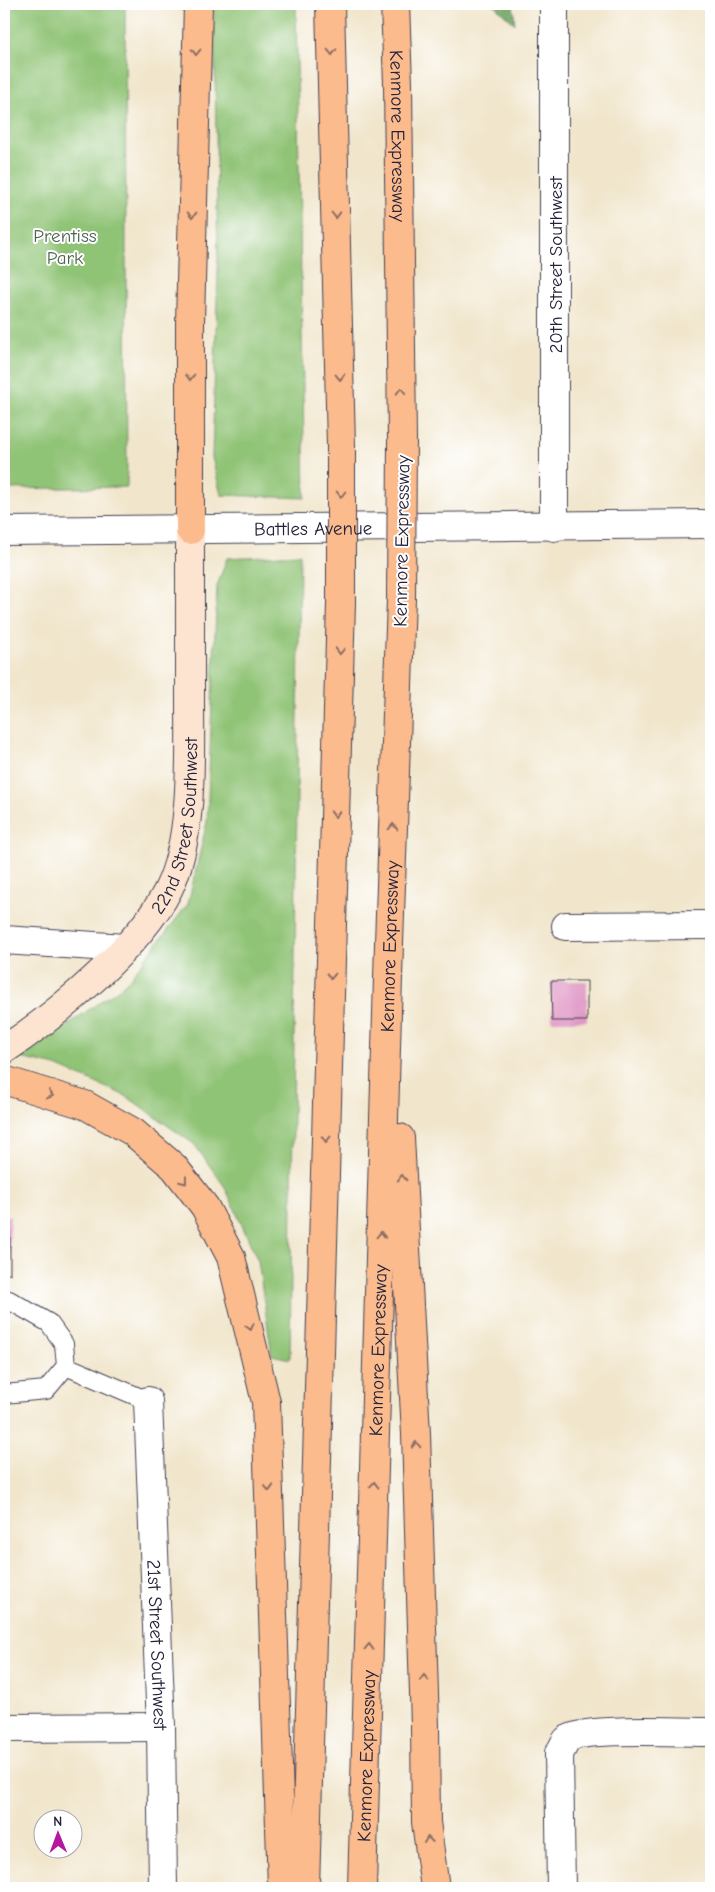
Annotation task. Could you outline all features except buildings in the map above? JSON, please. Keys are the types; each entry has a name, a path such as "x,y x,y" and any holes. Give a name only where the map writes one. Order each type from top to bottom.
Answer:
{"highway":[{"path":"190,530 190,323 198,4"},
{"path":"305,1888 341,603 341,446 330,4"},
{"name":"Kenmore Expressway","path":"362,1888 389,943 401,599 402,440 398,84 395,4"},
{"path":"389,943 416,1434 425,1716 426,1822 434,1888"},
{"path":"4,1080 85,1105 133,1132 174,1167 205,1207 231,1257 266,1402 282,1888"}],"main road":[{"name":"22nd Street Southwest","path":"4,1050 33,1031 125,948 141,930 168,890 182,849 190,772 190,530"}],"street":[{"name":"20th Street Southwest","path":"554,4 554,526"},
{"name":"Battles Avenue","path":"4,531 711,524"},
{"path":"566,926 711,925"},
{"path":"4,940 125,948"},
{"name":"21st Street Southwest","path":"148,1401 161,1727 163,1888"},
{"path":"4,1728 161,1727"},
{"path":"560,1888 559,1754 567,1740 579,1734 613,1732 711,1732"}],"lane":[{"path":"4,1301 9,1300 49,1323 64,1344 66,1366 46,1390 4,1394"},
{"path":"66,1366 148,1401"}],"green space":[{"name":"Prentiss Park","path":"4,4 125,4 127,487 4,489"},
{"path":"214,4 296,4 305,498 221,495 212,457 218,269"},
{"path":"493,4 513,4 515,24"},
{"path":"300,554 290,1359 272,1355 258,1261 225,1187 194,1144 126,1096 56,1066 21,1058 125,984 188,904 207,822 217,586 227,558"}]}
